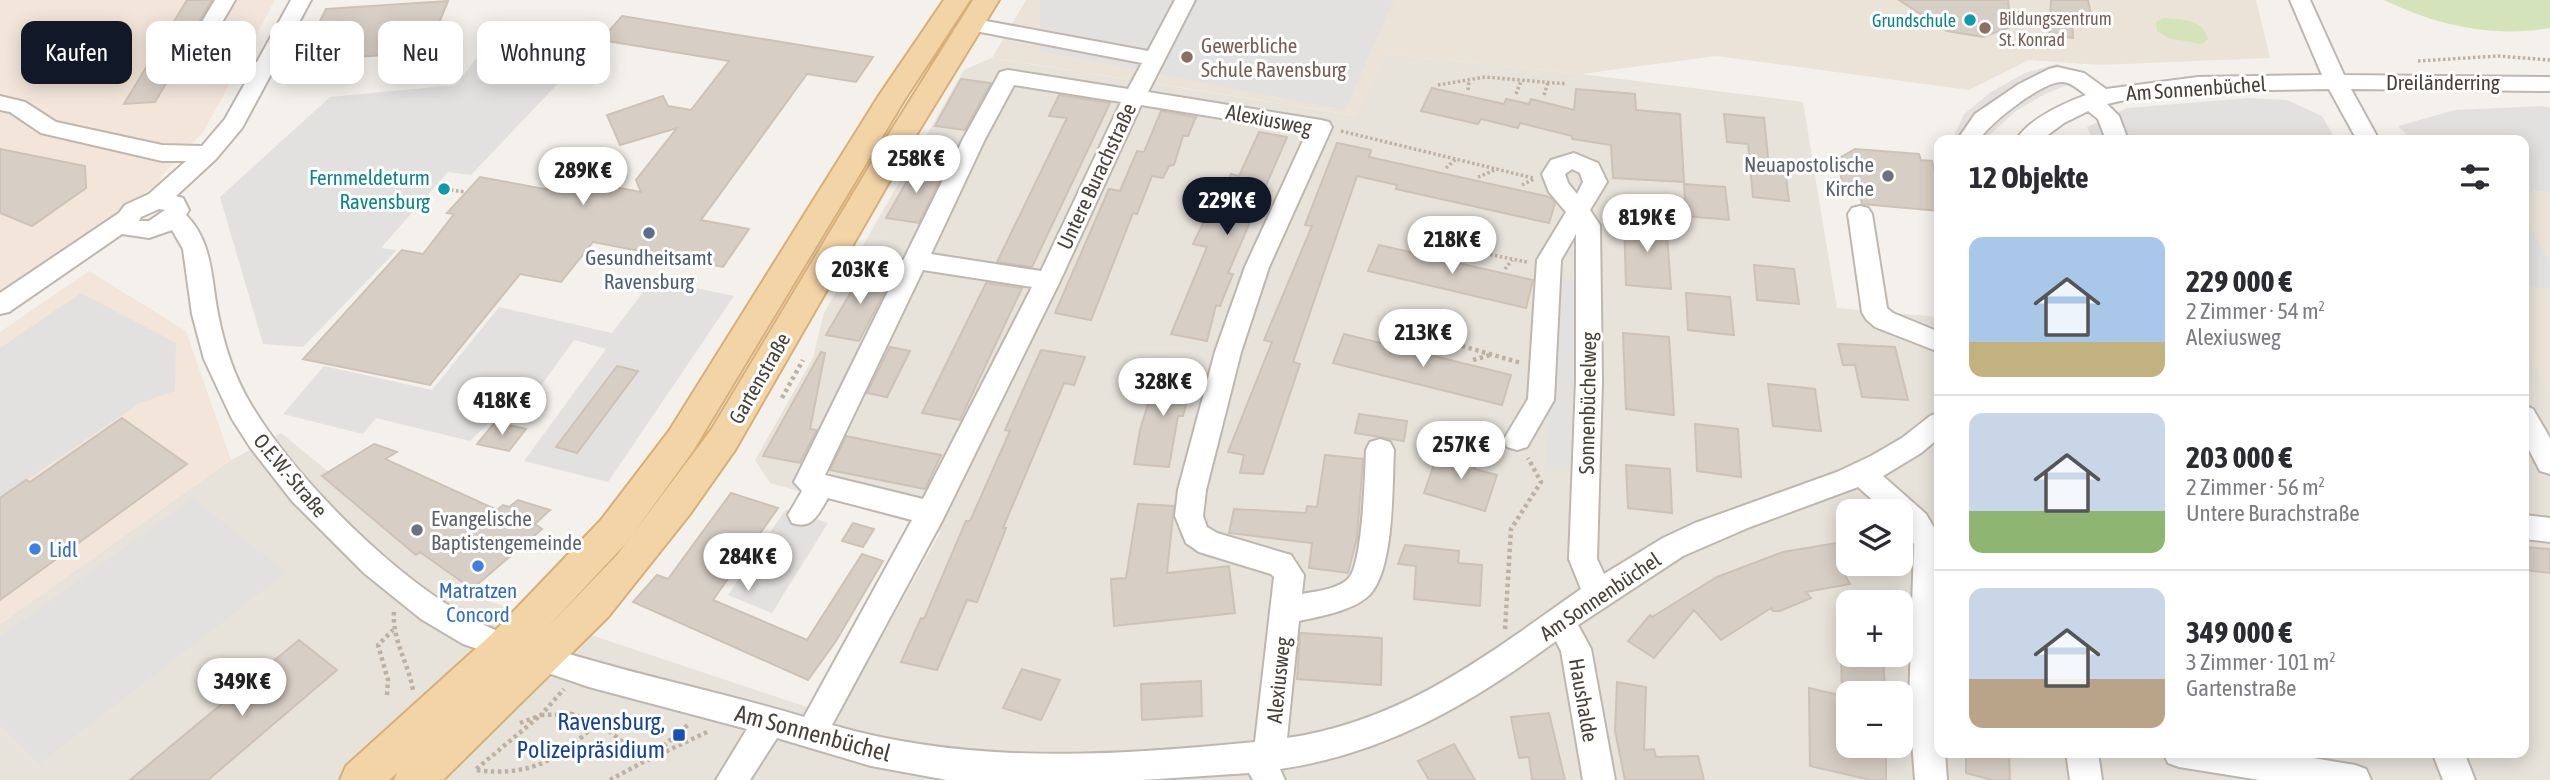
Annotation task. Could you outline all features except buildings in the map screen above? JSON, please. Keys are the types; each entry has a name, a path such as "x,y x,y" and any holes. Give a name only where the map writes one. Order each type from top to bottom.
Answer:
{"main road":[{"name":"Gartenstraße","path":"414,780 523,652 681,440 892,97 971,8"},
{"name":"Gartenstraße","path":"360,780 523,652 603,596 642,550 723,440 971,8"}],"street":[{"path":"225,0 186,67 219,72 264,68"},
{"path":"0,305 121,226 137,231 150,230 170,209 208,154 234,123 301,0"},
{"path":"1134,95 1185,0"},
{"path":"2300,0 2336,82 2365,135"},
{"path":"971,8 1155,59"},
{"path":"1972,135 1983,119 2027,89 2057,74 2076,78 2097,100 2108,116 2115,135"},
{"name":"Untere Burachstraße","path":"811,734 932,513 1048,281 1134,95 1008,77 974,139 808,482 821,485"},
{"name":"Dreiländerring","path":"2336,82 2470,81 2550,84"},
{"name":"Am Sonnenbüchel","path":"2034,135 2058,117 2097,100 2177,86 2336,82"},
{"name":"Alexiusweg","path":"1134,95 1321,127 1257,268 1228,352 1192,490 1189,516 1196,535 1209,543 1281,564 1289,575 1266,764"},
{"path":"0,103 17,107 49,128 162,153 208,154"},
{"path":"1517,439 1541,400 1549,260 1595,182 1590,168 1574,161 1559,165 1546,182"},
{"name":"Sonnenbüchelweg","path":"1546,182 1578,211 1588,225 1589,381 1583,559 1598,595"},
{"name":"O.E.W.-Straße","path":"170,209 199,256 204,308 227,383 248,425 279,466 319,510 396,583 469,632 523,652"},
{"path":"1860,214 1875,312 1884,320 1934,340"},
{"path":"915,260 1048,281"},
{"path":"763,303 798,311"},
{"path":"2529,425 2550,463"},
{"name":"Am Sonnenbüchel","path":"523,652 579,673 709,705 811,734 922,762 1000,777 1157,764 1266,764 1395,724 1449,696 1671,548 1720,525 1861,473 1934,434"},
{"path":"1285,611 1333,599 1360,587 1370,569 1380,450"},
{"path":"1861,473 1916,522 1928,543 1925,703 1931,780"},
{"path":"802,514 821,485 932,513"},
{"path":"2529,528 2550,530"},
{"name":"Haushalde","path":"1561,622 1576,649 1599,780"},
{"path":"732,780 757,718"},
{"path":"2083,758 2085,780"},
{"path":"2217,758 2355,780"},
{"path":"2450,758 2459,780"}],"path":[{"path":"2418,61 2498,57 2550,60"},
{"path":"1438,85 1485,77 1567,85"},
{"path":"1468,90 1469,80"},
{"path":"1516,94 1521,81"},
{"path":"1544,95 1548,83"},
{"path":"1321,127 1458,158 1546,182"},
{"path":"1446,168 1458,158"},
{"path":"1478,177 1498,169"},
{"path":"1522,185 1546,182"},
{"path":"451,190 466,192"},
{"path":"1431,252 1458,248 1548,266"},
{"path":"1505,269 1512,260"},
{"path":"1397,341 1432,338 1542,369"},
{"path":"1473,360 1491,354"},
{"path":"1517,439 1541,482 1511,529 1505,629 1519,651"},
{"path":"387,695 388,680 378,645 393,630 406,660 414,690"},
{"path":"408,699 423,680"},
{"path":"646,761 709,705"},
{"path":"598,722 555,761 527,772 498,775 475,770 541,715 571,714 598,722 646,761"},
{"path":"610,780 646,761 757,718"}],"shaded area":[{"path":"0,0 275,0 256,35 256,21 146,21 146,84 229,84 204,131 162,175 158,184 0,293"},
{"path":"1026,0 2256,0 2270,58 2099,65 2029,60 1969,90 1716,56 1581,74 1384,54 1358,116 992,58"},
{"path":"1040,0 1394,0 1345,110 1040,51"},
{"path":"1384,54 1581,74 1803,102 1837,308 1934,317 1934,758 2529,758 2529,353 2550,391 2550,780 0,780 0,624 231,460 281,433 486,600 837,717 941,531 770,483 755,460 813,358 824,313 964,70 991,58 1357,116"},
{"path":"477,58 477,84 557,84 471,175 448,172 381,248 397,250 303,347 263,344 220,197 330,97 463,84 463,75"},
{"path":"2057,64 2085,78 2045,94 2016,111 1990,135 1954,135 1964,114 1991,92 2025,73"},
{"path":"2249,98 2287,100 2322,116 2333,135 2091,135 2087,127 2127,108"},
{"path":"2542,106 2550,108 2550,192 2529,193 2529,135 2407,135 2398,126 2455,110"},
{"path":"2550,192 2550,391 2529,353 2529,193"},
{"path":"2529,229 2532,229 2550,263 2550,289 2529,287"},
{"path":"89,271 186,331 231,460 0,624 0,332"},
{"path":"1555,278 1577,280 1570,469 1546,466"},
{"path":"653,279 734,296 608,482 524,461 606,349 574,340 517,419 498,414 470,441 376,418 363,434 283,414 324,366 432,390 499,307 612,333"},
{"path":"81,293 176,343 175,391 140,403 0,498 0,348"},
{"path":"193,498 286,573 39,764 0,725 0,637"},
{"path":"786,509 828,523 772,613 728,595"}],"green space":[{"path":"2384,0 2550,0 2550,28 2507,31 2465,27 2423,16"},
{"path":"2163,18 2196,24 2208,39 2202,44 2168,38 2157,31 2156,22"}],"place":[{"name":"Grundschule","path":"1970,20"},
{"name":"Bildungszentrum St. Konrad","path":"1985,28"},
{"name":"Gewerbliche Schule Ravensburg","path":"1187,57"},
{"name":"Neuapostolische Kirche","path":"1888,176"},
{"name":"Fernmeldeturm Ravensburg","path":"444,189"},
{"name":"Gesundheitsamt Ravensburg","path":"649,233"},
{"name":"Evangelische Baptistengemeinde","path":"417,530"},
{"name":"Lidl","path":"35,549"},
{"name":"Matratzen Concord","path":"478,566"},
{"name":"Ravensburg, Polizeipräsidium","path":"679,735"}]}
